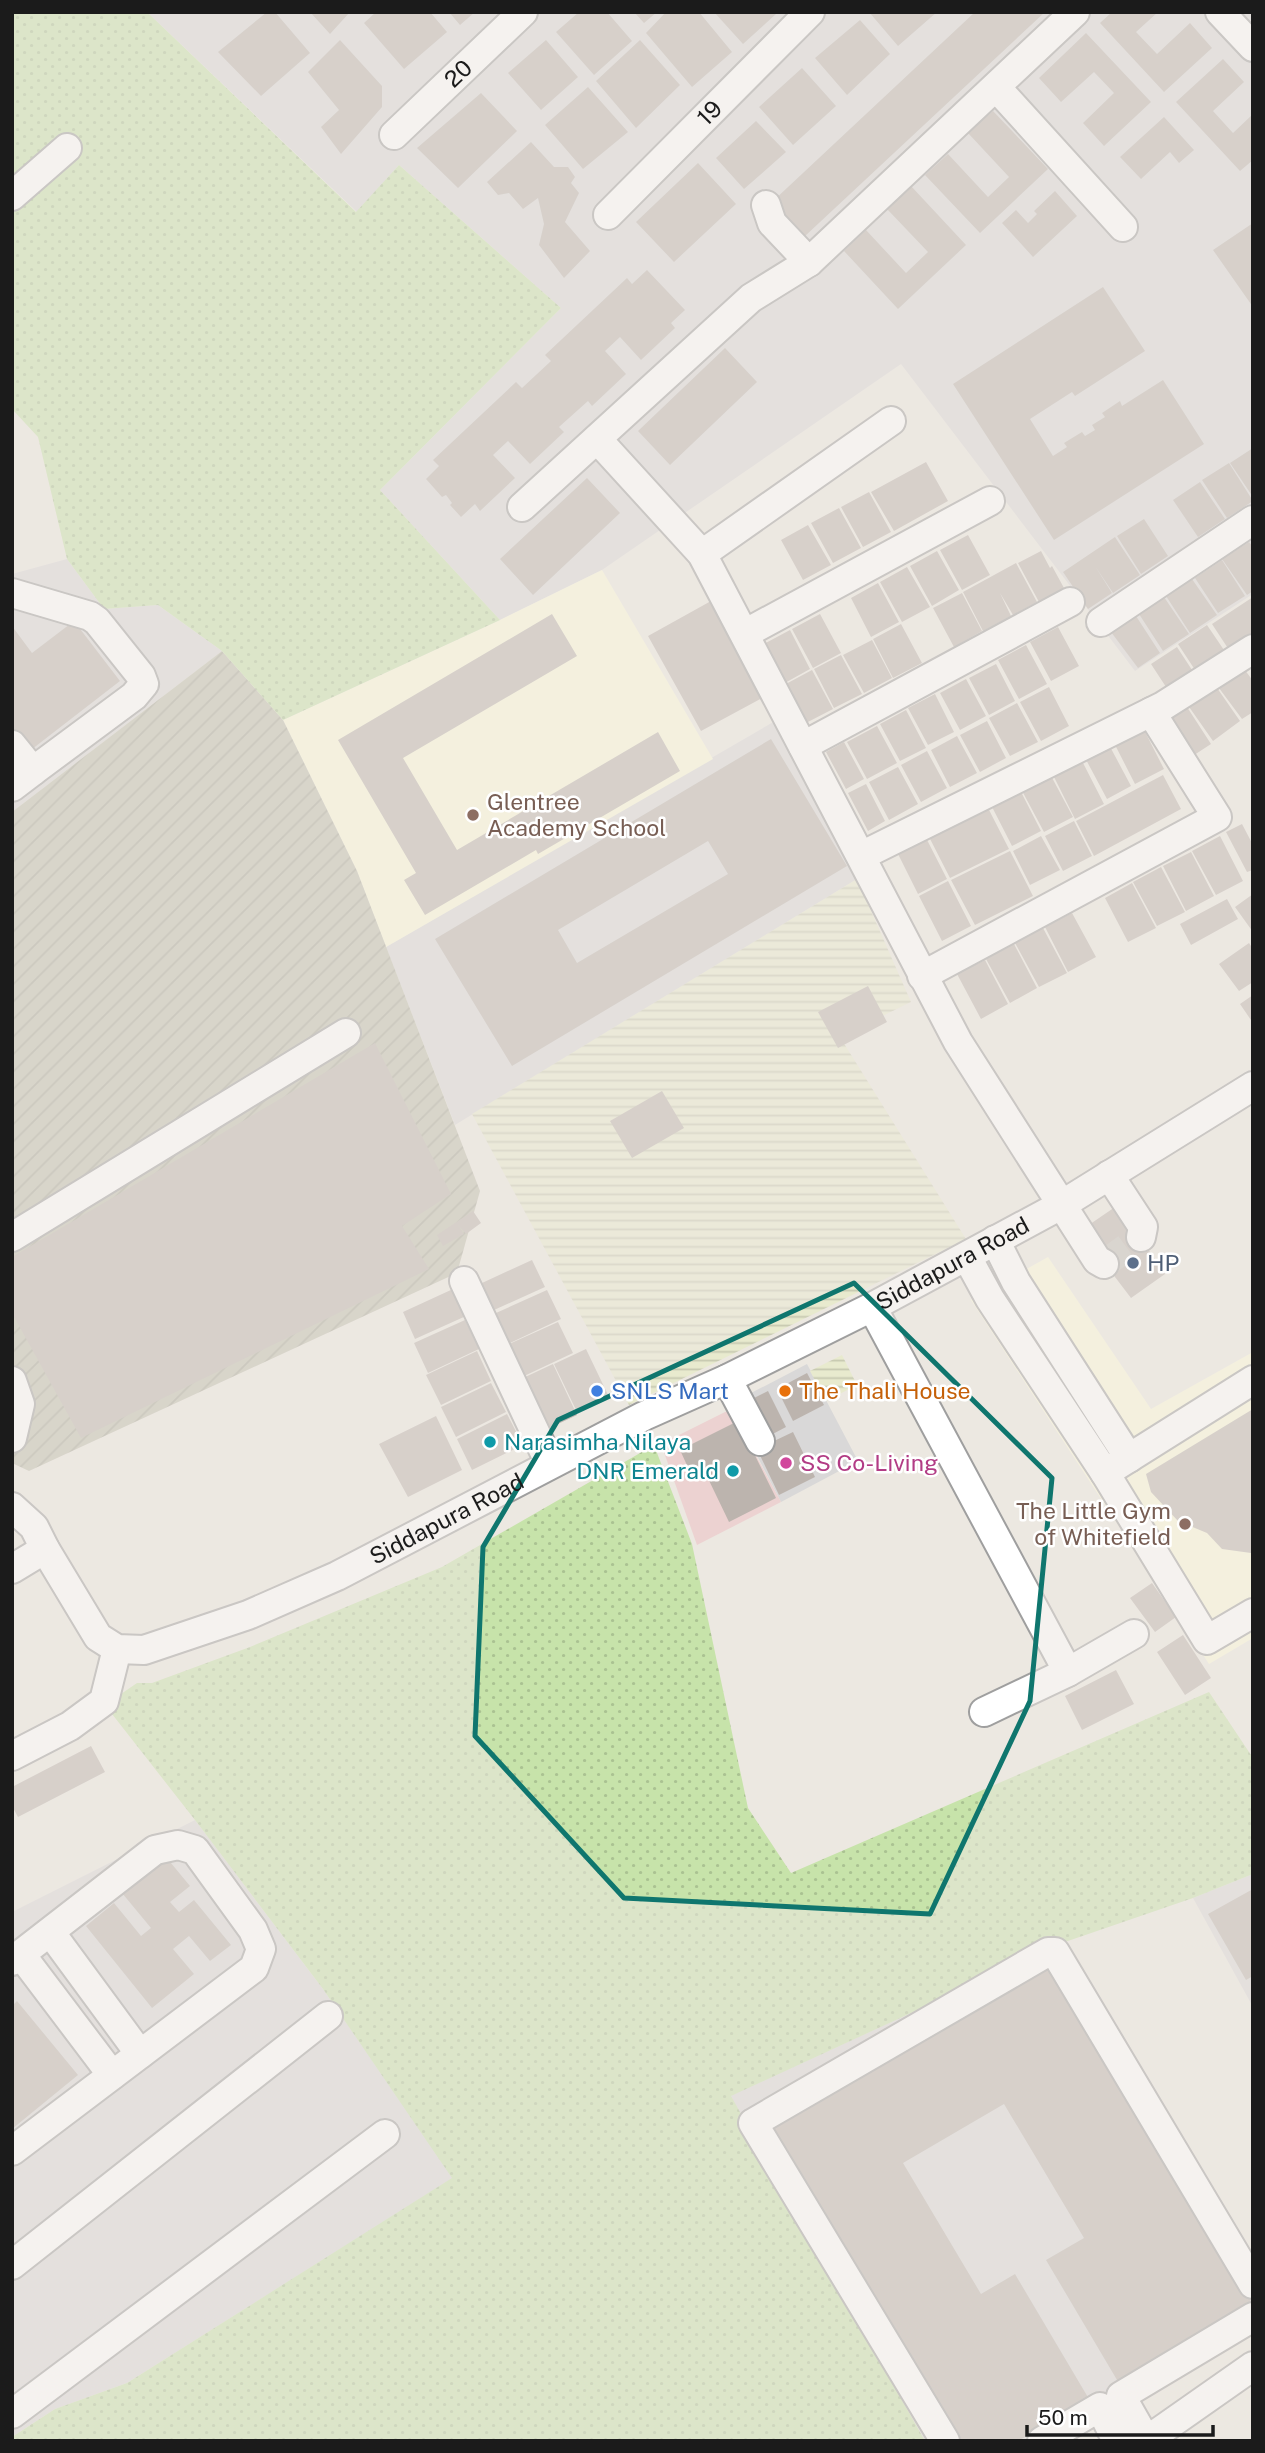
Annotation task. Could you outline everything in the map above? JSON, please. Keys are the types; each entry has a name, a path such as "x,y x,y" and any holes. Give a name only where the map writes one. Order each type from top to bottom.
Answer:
{"street":[{"name":"20","path":"394,135 523,12"},
{"name":"19","path":"608,215 810,12"},
{"path":"522,507 751,298 809,262 1075,12"},
{"path":"1220,12 1253,47"},
{"path":"996,87 1123,227"},
{"path":"12,196 67,148"},
{"path":"766,205 772,223 809,262"},
{"path":"702,554 891,421"},
{"path":"597,439 702,554 958,1042 1097,1260 1104,1264"},
{"path":"746,634 990,501"},
{"path":"1101,622 1253,520"},
{"path":"12,593 80,612 97,621 141,676 144,684 134,696 22,779 12,745"},
{"path":"803,746 1070,602"},
{"path":"861,856 1151,712 1253,649"},
{"path":"922,976 1217,817 1151,712"},
{"path":"12,1237 346,1032"},
{"name":"Siddapura Road","path":"117,1649 144,1650 248,1615 337,1576 644,1416 727,1379 967,1257 1063,1204 1253,1086"},
{"path":"1109,1175 1143,1227 1141,1237"},
{"path":"995,1240 1016,1282 1129,1458"},
{"path":"967,1257 990,1299 1105,1473 1207,1640 1253,1613"},
{"path":"464,1281 550,1464"},
{"path":"872,1307 1068,1672"},
{"path":"727,1379 760,1441"},
{"path":"1105,1473 1253,1380"},
{"path":"12,1381 20,1404 12,1438"},
{"path":"12,1507 34,1527 98,1637 117,1649 104,1701 70,1726 12,1756"},
{"path":"12,1569 45,1549"},
{"path":"984,1712 1068,1672 1134,1634"},
{"path":"12,2151 254,1968 261,1949 253,1930 195,1850 178,1845 155,1850 17,1959 112,2075"},
{"path":"51,1933 140,2054"},
{"path":"945,2441 754,2123 1048,1952 1055,1952 1253,2284"},
{"path":"12,2265 328,2016"},
{"path":"12,2414 385,2134"},
{"path":"1253,2317 1121,2396 1146,2441 1253,2366"},
{"path":"1042,2441 1100,2407 1117,2441"}],"highlighted area":[{"path":"854,1283 1052,1478 1030,1701 930,1914 624,1898 475,1736 483,1547 558,1420"}],"shaded area":[{"path":"147,12 1253,12 1253,594 1135,671 901,364 602,570 500,620 380,490 561,308 399,165 357,212"},
{"path":"67,559 104,609 158,605 222,651 12,812 12,574"},
{"name":"Glentree Academy School","path":"602,570 713,759 386,947 357,871 283,720"},
{"path":"222,651 283,720 357,871 480,1191 457,1273 29,1471 12,1463 12,812"},
{"path":"775,721 857,879 455,1125 386,947"},
{"path":"857,879 911,1002 840,1037 966,1239 629,1405 472,1114"},
{"name":"The Little Gym of Whitefield","path":"1048,1257 1151,1409 1253,1352 1253,1638 1209,1664 971,1300"},
{"path":"842,1355 857,1385 826,1401 810,1371"},
{"path":"807,1364 858,1461 781,1502 730,1404"},
{"path":"731,1409 781,1502 697,1545 661,1444"},
{"path":"195,1820 323,1989 453,2178 127,2383 55,2409 12,2437 12,1912"},
{"path":"1253,1874 1253,2007 1193,1898"},
{"path":"1065,1942 1253,2271 1253,2329 1074,2441 925,2441 730,2096"}],"green space":[{"path":"12,12 147,12 356,212 399,165 561,308 380,490 500,620 283,720 222,651 158,605 104,609 67,559 38,437 12,409"},
{"path":"654,1445 692,1544 748,1808 791,1873 1209,1692 1253,1758 1253,1874 1193,1898 1065,1942 731,2096 925,2441 12,2441 12,2437 55,2409 127,2383 452,2178 323,1989 105,1705 137,1683 152,1683 250,1647 442,1567"}],"building":[{"path":"267,12 275,12 310,53 261,96 218,52"},
{"path":"310,12 350,12 330,34"},
{"path":"376,12 430,12 447,32 404,69 364,23"},
{"path":"449,12 475,12 460,25"},
{"path":"579,12 607,12 632,41 594,75 556,32"},
{"path":"634,12 657,12 644,23"},
{"path":"666,12 699,12 732,52 692,87 646,33"},
{"path":"714,12 774,12 776,14 743,44"},
{"path":"869,12 937,12 898,46"},
{"path":"975,12 1045,12 804,237 772,202"},
{"path":"1112,12 1158,12 1136,32 1157,54 1190,23 1212,48 1164,92 1100,23"},
{"path":"860,20 890,54 847,95 815,58"},
{"path":"1086,33 1151,102 1104,146 1083,123 1114,93 1094,72 1061,102 1039,78"},
{"path":"340,40 382,86 382,107 341,154 321,127 339,110 308,72"},
{"path":"546,40 578,77 541,110 508,73"},
{"path":"640,40 680,85 636,128 596,81"},
{"path":"1223,59 1244,82 1213,111 1233,133 1253,114 1253,160 1240,171 1176,102"},
{"path":"802,68 836,106 793,145 759,107"},
{"path":"588,87 628,132 583,169 545,125"},
{"path":"481,93 517,131 458,188 417,148"},
{"path":"993,111 1048,169 980,233 925,175 948,154 988,197 1009,177 968,133"},
{"path":"1164,117 1194,150 1179,163 1170,152 1141,179 1120,157"},
{"path":"756,121 786,152 744,189 716,158"},
{"path":"531,142 554,167 568,167 575,177 571,183 579,193 565,222 590,251 564,278 539,245 544,224 538,198 523,209 509,193 498,195 487,182"},
{"path":"698,163 736,204 674,262 636,222"},
{"path":"911,186 966,245 898,309 844,251 866,230 906,273 928,252 887,209"},
{"path":"1055,191 1077,216 1033,257 1002,223 1016,210 1028,223 1037,214 1034,211"},
{"path":"1253,223 1253,307 1213,250"},
{"path":"647,270 685,310 671,323 675,328 641,360 620,337 605,351 626,374 592,406 588,401 559,427 564,432 530,464 508,441 493,455 515,478 480,511 475,504 461,517 450,505 452,503 446,495 442,497 426,479 439,466 433,460 516,382 522,388 551,361 545,355 627,278 632,284"},
{"path":"1103,287 1145,351 1075,396 1072,392 1030,419 1053,456 1067,447 1064,443 1082,432 1085,436 1095,430 1092,425 1105,417 1102,413 1120,401 1122,406 1163,380 1204,444 1054,540 953,384"},
{"path":"725,348 757,382 670,465 638,431"},
{"path":"1253,448 1253,497 1230,463"},
{"path":"926,462 948,501 894,531 871,492"},
{"path":"1229,463 1253,501 1227,518 1202,480"},
{"path":"587,478 620,513 533,595 500,559"},
{"path":"1200,482 1225,519 1198,537 1173,500"},
{"path":"869,492 891,532 863,547 841,507"},
{"path":"839,508 861,548 833,563 811,523"},
{"path":"1144,519 1168,556 1141,574 1117,536"},
{"path":"808,525 831,565 803,580 781,540"},
{"path":"968,535 990,575 962,590 940,550"},
{"path":"1115,537 1140,575 1113,593 1095,566 1112,593 1088,609 1063,572"},
{"path":"1249,542 1253,547 1253,591 1247,595 1222,559"},
{"path":"937,551 959,590 932,606 910,566"},
{"path":"1041,551 1064,588 1039,602 1018,563"},
{"path":"1222,560 1245,596 1218,613 1195,578"},
{"path":"1016,563 1037,602 1013,615 1000,593 1011,616 983,631 963,592"},
{"path":"907,567 930,607 902,622 880,582"},
{"path":"1192,579 1217,615 1190,633 1166,596"},
{"path":"878,583 899,622 871,637 851,598"},
{"path":"962,593 982,631 954,647 933,608"},
{"path":"1164,597 1189,634 1163,651 1139,614"},
{"path":"1253,597 1253,643 1233,656 1212,624"},
{"path":"711,601 764,697 701,731 648,636"},
{"path":"552,614 577,656 403,758 457,850 658,732 680,771 538,854 536,850 425,915 404,880 416,873 338,740"},
{"path":"820,614 841,653 813,668 792,629"},
{"path":"1136,616 1160,653 1138,668 1111,632"},
{"path":"74,621 120,681 27,753 12,734 12,626 32,653"},
{"path":"901,624 922,663 893,678 873,639"},
{"path":"1207,625 1226,653 1197,673 1178,644"},
{"path":"1058,627 1079,666 1051,681 1030,642"},
{"path":"790,630 810,669 783,684 762,645"},
{"path":"872,640 892,678 864,693 843,655"},
{"path":"1026,645 1047,684 1019,699 998,660"},
{"path":"1177,647 1194,673 1168,690 1151,664"},
{"path":"841,655 862,694 834,708 814,669"},
{"path":"996,664 1015,701 989,715 969,678"},
{"path":"1242,666 1253,681 1253,712 1242,719 1216,684"},
{"path":"812,670 833,709 804,724 784,685"},
{"path":"966,679 986,716 960,730 940,693"},
{"path":"1215,685 1240,721 1213,741 1187,704"},
{"path":"1049,687 1069,726 1041,741 1020,702"},
{"path":"935,694 954,732 928,745 908,708"},
{"path":"1017,703 1038,742 1010,756 989,718"},
{"path":"1187,707 1211,744 1185,761 1161,725"},
{"path":"906,710 926,748 900,761 880,724"},
{"path":"987,721 1006,758 980,772 960,735"},
{"path":"1141,724 1164,769 1135,784 1112,739"},
{"path":"877,726 897,763 867,779 847,742"},
{"path":"957,736 977,773 950,787 931,750"},
{"path":"771,739 847,866 512,1066 435,939","holes":["708,841 728,874 577,963 558,930"]},
{"path":"1107,741 1131,786 1107,799 1083,754"},
{"path":"844,742 864,779 846,789 826,752"},
{"path":"927,751 947,788 921,802 901,765"},
{"path":"1081,759 1104,804 1075,819 1052,773"},
{"path":"898,767 918,804 889,820 869,782"},
{"path":"1049,772 1073,817 1044,832 1020,787"},
{"path":"1163,775 1181,809 1094,856 1076,821"},
{"path":"866,784 885,821 868,831 848,793"},
{"path":"1018,786 1041,831 1012,846 989,801"},
{"path":"986,804 1009,849 950,878 927,833"},
{"path":"1074,821 1092,856 1063,871 1045,836"},
{"path":"1242,824 1253,845 1253,870 1247,872 1226,832"},
{"path":"924,834 947,879 918,894 895,848"},
{"path":"1041,836 1060,870 1030,885 1013,851"},
{"path":"1220,836 1243,881 1216,895 1192,851"},
{"path":"1010,851 1033,896 975,925 951,880"},
{"path":"1191,852 1214,896 1186,911 1163,866"},
{"path":"1161,867 1185,912 1157,926 1133,882"},
{"path":"948,881 971,926 942,941 919,896"},
{"path":"1132,883 1156,928 1128,942 1105,898"},
{"path":"1253,894 1253,932 1235,907"},
{"path":"1227,899 1238,919 1191,945 1180,924"},
{"path":"1072,913 1096,957 1068,972 1045,927"},
{"path":"1043,928 1067,973 1039,987 1015,943"},
{"path":"1249,943 1253,949 1253,982 1239,991 1219,964"},
{"path":"1014,944 1037,988 1010,1003 986,959"},
{"path":"985,960 1008,1004 981,1019 957,974"},
{"path":"868,986 887,1022 838,1048 818,1012"},
{"path":"1253,995 1253,1023 1240,1004"},
{"path":"375,1043 451,1194 402,1226 429,1269 81,1438 12,1313 12,1257"},
{"path":"662,1091 684,1128 632,1158 610,1121"},
{"path":"1118,1205 1165,1274 1131,1298 1080,1231"},
{"path":"473,1211 481,1223 466,1234 458,1225 464,1234 443,1246 437,1235"},
{"path":"532,1260 545,1287 494,1310 482,1283"},
{"path":"453,1289 466,1316 415,1339 403,1312"},
{"path":"547,1290 561,1319 510,1343 496,1313"},
{"path":"465,1320 479,1349 428,1373 414,1343"},
{"path":"558,1322 573,1353 522,1377 507,1345"},
{"path":"586,1349 609,1397 577,1412 554,1364"},
{"path":"477,1351 491,1381 441,1405 426,1375"},
{"path":"553,1364 577,1415 545,1430 521,1379"},
{"path":"807,1373 824,1405 793,1421 777,1389"},
{"path":"491,1383 506,1412 456,1437 441,1407"},
{"path":"768,1391 786,1427 767,1437 748,1401"},
{"path":"1253,1409 1251,1553 1222,1549 1207,1533 1178,1521 1151,1492 1146,1474"},
{"name":"Narasimha Nilaya","path":"507,1414 523,1445 472,1470 457,1439"},
{"path":"436,1416 462,1470 408,1497 379,1444"},
{"name":"DNR Emerald","path":"738,1421 776,1498 729,1522 703,1468 691,1474 680,1450"},
{"name":"SS Co-Living","path":"793,1432 815,1477 779,1495 757,1449"},
{"path":"1152,1583 1176,1617 1155,1632 1130,1598"},
{"path":"1183,1635 1211,1678 1185,1695 1157,1652"},
{"path":"1116,1670 1134,1704 1082,1730 1065,1696"},
{"path":"91,1746 105,1772 18,1817 12,1806 12,1787"},
{"path":"166,1857 190,1886 170,1902 179,1912 194,1900 231,1945 210,1961 189,1936 173,1949 194,1974 152,2008 86,1926 114,1903 141,1936 151,1928 122,1893"},
{"path":"1253,1889 1253,1976 1246,1980 1208,1914"},
{"path":"1047,1959 1253,2305 1120,2385 1046,2260 1084,2238 1004,2104 903,2163 981,2294 1015,2274 1089,2399 1018,2441 950,2441 764,2127"},
{"path":"17,2001 78,2075 12,2129 12,2006"}],"tunnel":[{"path":"1104,1264 1141,1237"}],"place":[{"name":"Glentree Academy School","path":"473,815"},
{"name":"HP","path":"1133,1263"},
{"name":"SNLS Mart","path":"597,1391"},
{"name":"The Thali House","path":"785,1391"},
{"name":"Narasimha Nilaya","path":"490,1442"},
{"name":"SS Co-Living","path":"786,1463"},
{"name":"DNR Emerald","path":"733,1471"},
{"name":"The Little Gym of Whitefield","path":"1185,1524"}]}
